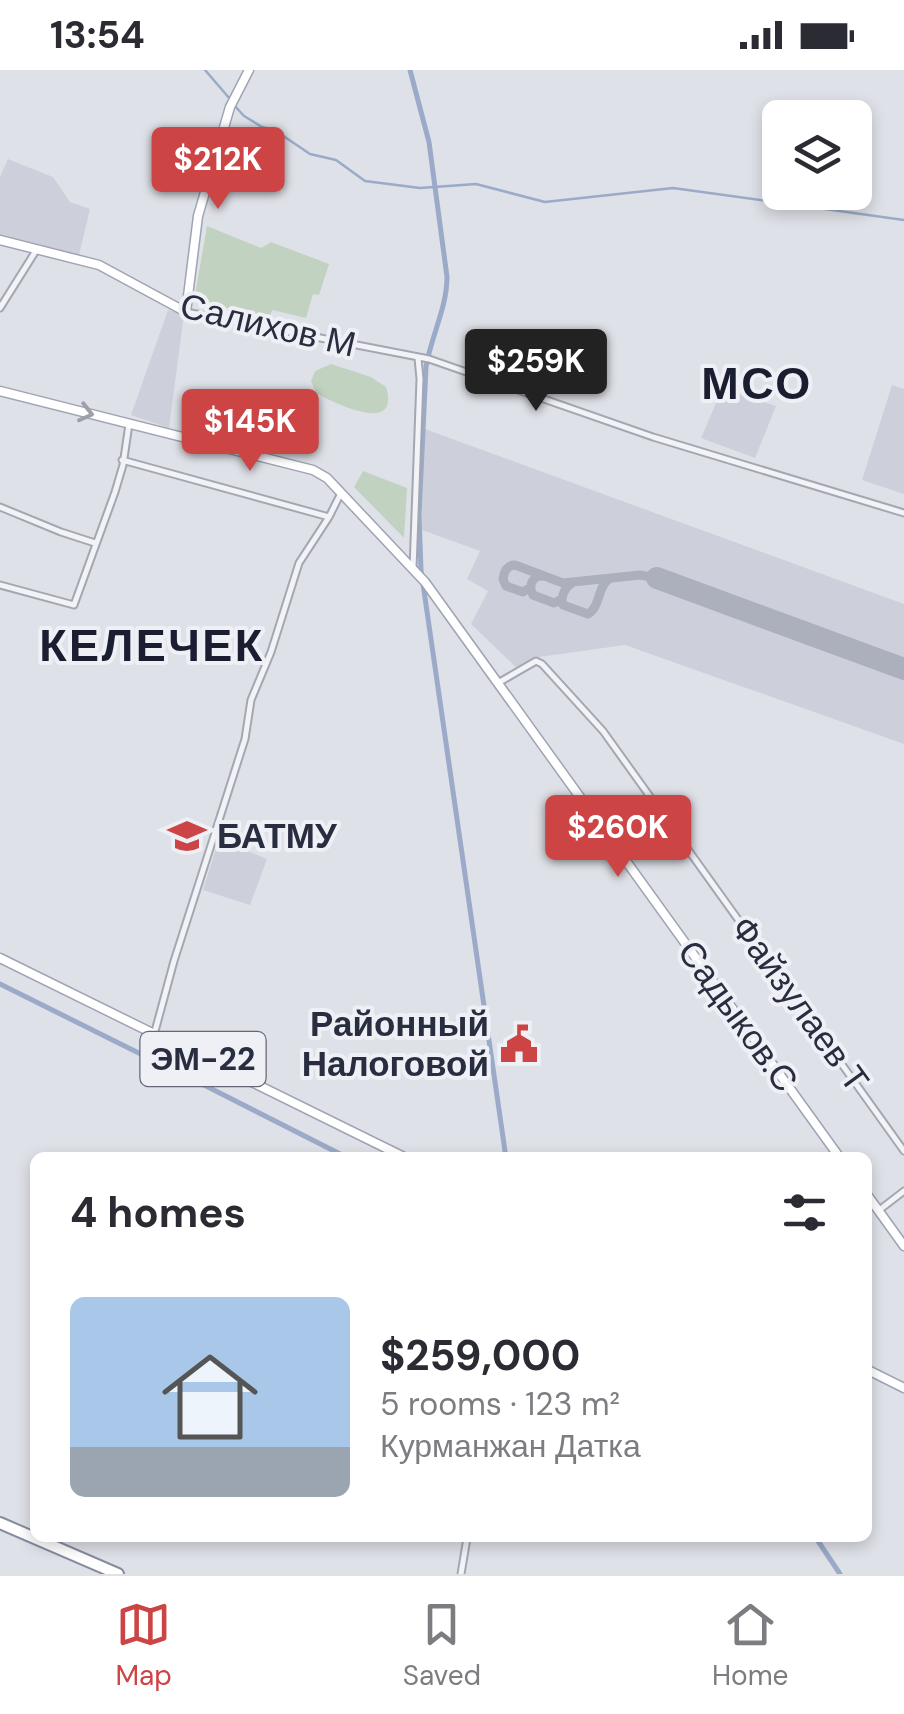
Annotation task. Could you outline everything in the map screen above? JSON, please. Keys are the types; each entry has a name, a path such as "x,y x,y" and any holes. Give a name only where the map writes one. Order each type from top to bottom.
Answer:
{"highway":[{"path":"0,1523 30,1536"},
{"path":"44,1542 118,1574"}],"main road":[{"path":"186,312 198,216 232,104 249,70"},
{"name":"Салихов М","path":"0,240 99,266 186,312"},
{"path":"0,391 313,470 327,478 415,571"},
{"name":"Садыков.С","path":"415,571 836,1152"},
{"name":"ЭМ-22","path":"0,958 394,1152"},
{"path":"872,1202 904,1246"},
{"path":"872,1372 904,1388"}],"street":[{"path":"0,308 36,249"},
{"name":"Салихов М","path":"186,312 428,359 653,437 904,513"},
{"path":"415,571 418,358"},
{"path":"0,585 74,605 114,492 129,424"},
{"path":"122,460 329,517"},
{"path":"154,1035 245,739 252,700 299,564 341,493"},
{"path":"0,506 95,544"},
{"path":"394,550 413,548"},
{"name":"Файзулаев Т","path":"498,683 536,660 603,731 904,1150"},
{"path":"878,1210 904,1191"},
{"path":"461,1574 466,1542"}],"shaded area":[{"path":"8,159 53,177 70,202 90,209 79,255 0,237 0,177"},
{"path":"168,310 184,314 169,428 131,415"},
{"path":"506,352 543,371 535,391 495,377"},
{"path":"892,385 904,389 904,494 862,480"},
{"path":"722,389 776,406 755,458 701,438"},
{"path":"425,429 904,604 904,744 625,645 539,657 519,670 471,624 488,591 467,579 480,551 420,526"},
{"path":"219,839 267,859 250,905 203,890"}],"green space":[{"path":"207,226 261,248 271,242 329,264 306,318 272,310 270,317 194,301"},
{"path":"331,364 371,377 386,387 388,402 384,410 363,412 316,393 311,381 315,371"},
{"path":"363,471 407,488 404,538 354,487"}],"waterway":[{"path":"205,70 230,99"},
{"path":"410,70 429,142 447,277 426,367 419,515 421,570 505,1152"},
{"path":"234,105 262,127 276,131 310,154 336,160 365,181 420,188 476,184 545,202 673,188 904,220"},
{"path":"0,984 199,1083"},
{"path":"204,1085 336,1152"},
{"path":"819,1542 840,1574"}],"taxiway":[{"path":"531,587 523,592 506,586 506,569 515,565 563,583 640,575 657,578"},
{"path":"543,576 532,582 533,595 554,603 562,599"},
{"path":"572,583 564,593 563,605 588,614 609,579"}],"runway":[{"path":"657,578 904,669"}],"place":[{"name":"БАТМУ","path":"187,836"},
{"name":"Районный Налоговой","path":"519,1044"}],"district":[{"name":"МСО","path":"757,383"},
{"name":"КЕЛЕЧЕК","path":"152,645"}]}
